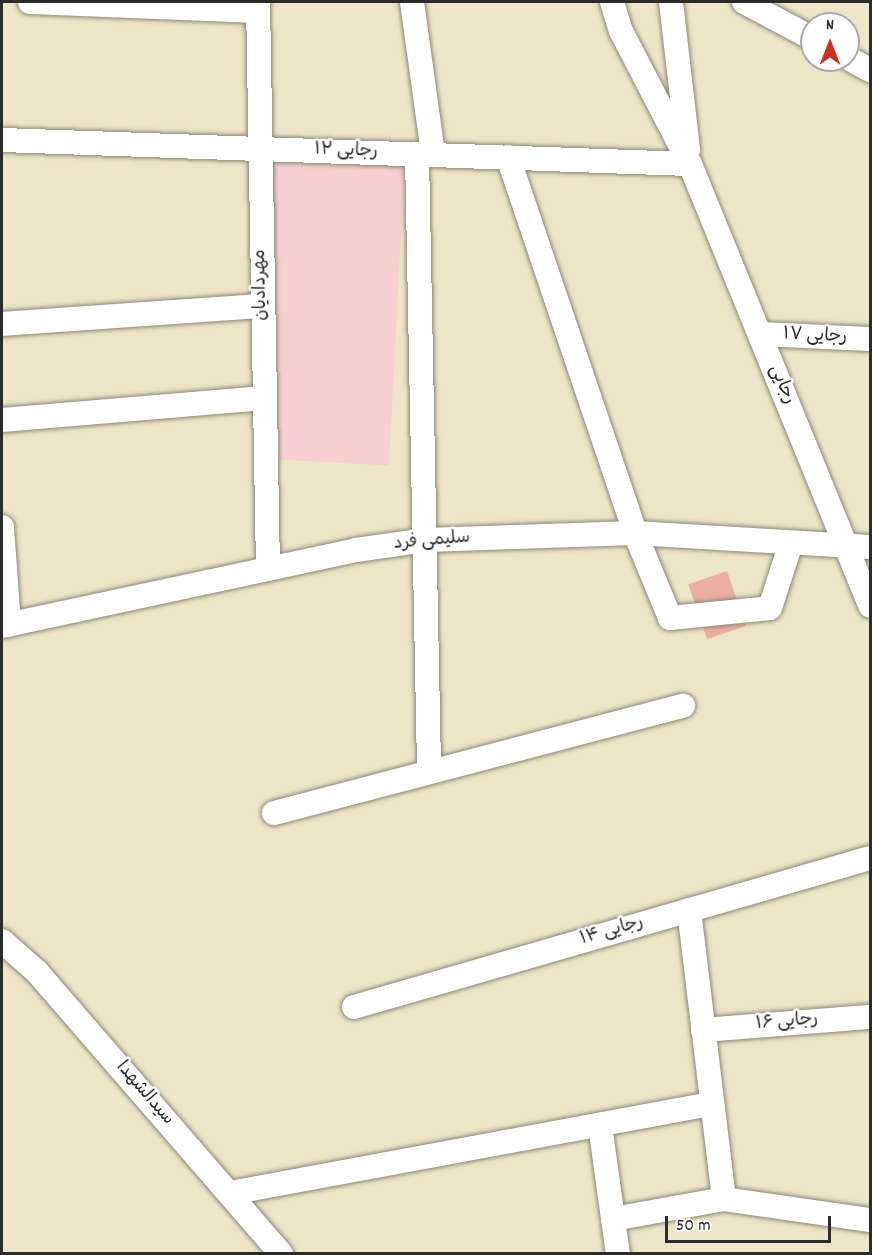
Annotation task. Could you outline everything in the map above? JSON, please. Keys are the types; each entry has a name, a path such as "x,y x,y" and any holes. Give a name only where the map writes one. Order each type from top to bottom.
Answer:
{"street":[{"path":"30,2 258,6"},
{"path":"412,2 425,154 425,540 429,769"},
{"path":"612,2 621,31 690,164"},
{"path":"671,2 690,164"},
{"path":"754,4 800,31"},
{"name":"مهردادیان","path":"258,6 268,569"},
{"name":"رجایی ۱۲","path":"2,140 690,164"},
{"path":"508,157 635,532 670,618 770,608 791,543"},
{"name":"رجایی","path":"690,164 760,334 859,547 870,606"},
{"path":"2,324 262,306"},
{"name":"رجایی ۱۷","path":"760,334 870,339"},
{"path":"2,420 264,398"},
{"path":"2,526 5,626"},
{"name":"سلیمی فرد","path":"5,626 356,549 425,540 635,532 859,547"},
{"path":"274,813 429,769 683,706"},
{"name":"رجایی ۱۴","path":"354,1007 870,858"},
{"path":"689,910 724,1199"},
{"name":"سیدالشهدا","path":"2,941 37,972 230,1192 280,1254"},
{"name":"رجایی ۱۶","path":"703,1030 870,1017"},
{"path":"230,1192 712,1104"},
{"path":"600,1125 618,1254"},
{"path":"613,1219 724,1199 870,1220"}],"shaded area":[{"path":"274,155 405,162 389,465 258,459"}],"building":[{"path":"727,571 746,626 707,639 688,584"}]}
